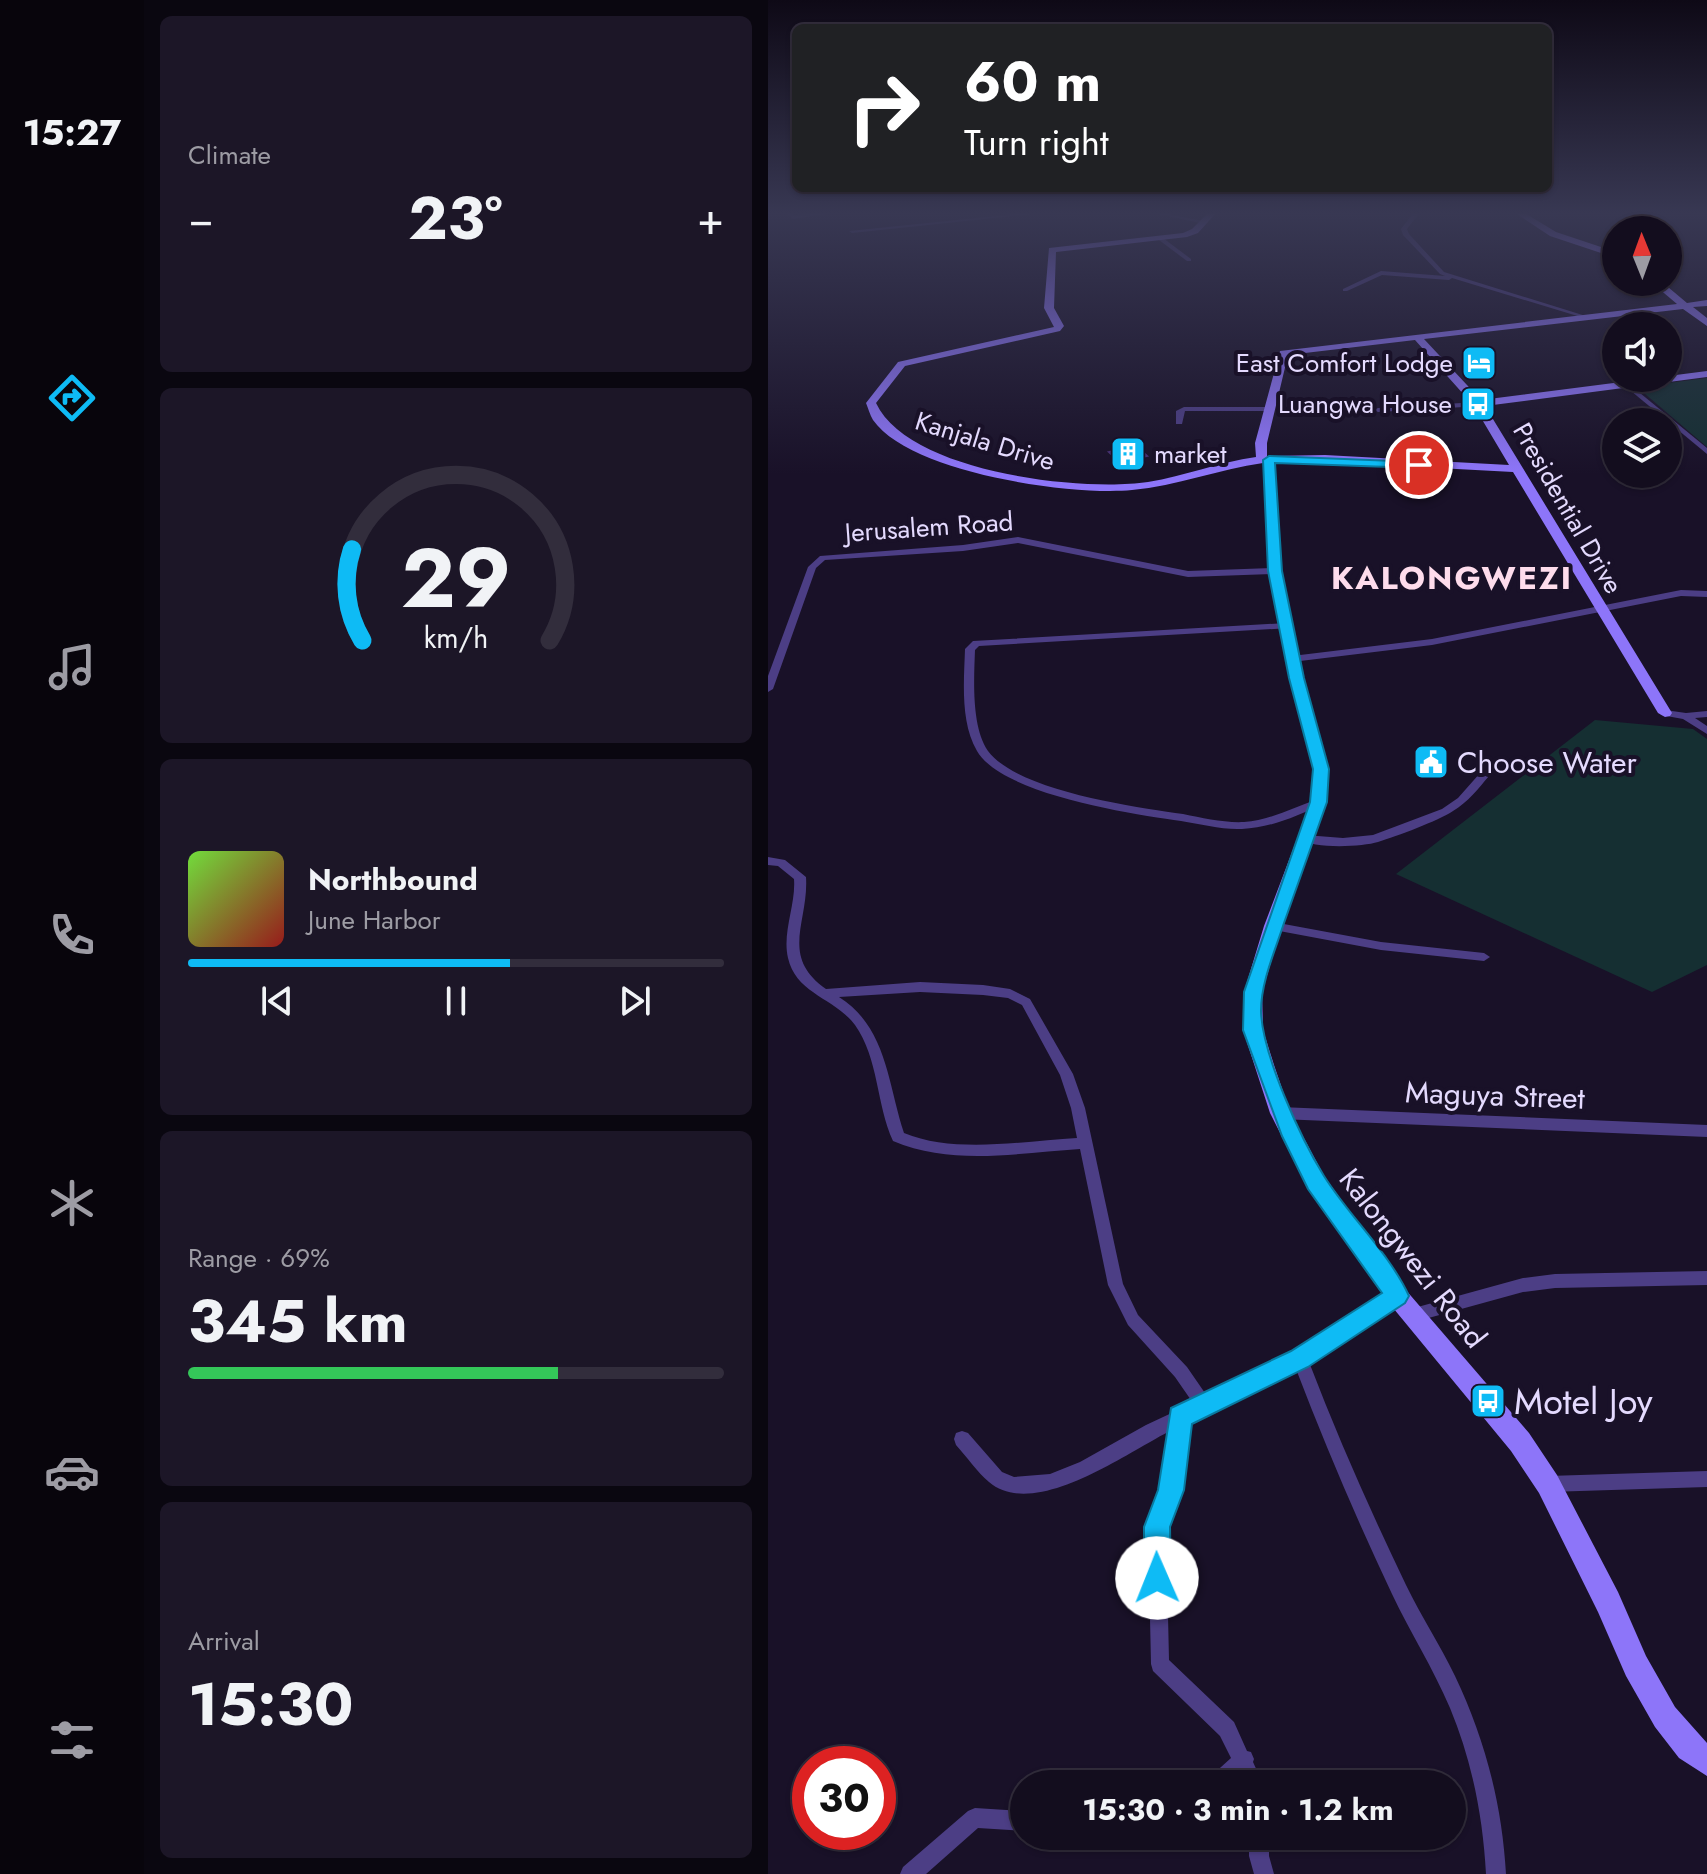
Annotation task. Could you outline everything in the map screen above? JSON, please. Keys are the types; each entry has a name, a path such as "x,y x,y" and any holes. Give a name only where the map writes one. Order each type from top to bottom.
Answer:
{"street":[{"name":"Kanjala Drive","path":"1049,299 1049,308 1059,326 1057,329 902,364 896,368 871,403 882,426 921,448 1041,484 1134,487 1266,460 1518,468"},
{"path":"1532,299 1586,317"},
{"path":"1676,299 1707,323"},
{"path":"1416,336 1707,303"},
{"name":"Kalongwezi Road","path":"1416,336 1284,353 1268,409 1260,449 1266,460 1275,571 1292,659 1321,769 1319,802 1273,926 1253,992 1253,1030 1280,1113 1316,1182 1397,1296 1488,1401 1548,1484 1608,1602 1636,1666 1665,1717 1689,1748 1707,1761"},
{"name":"Presidential Drive","path":"1416,336 1478,404 1599,609 1665,713"},
{"path":"1682,377 1707,374"},
{"path":"1378,410 1478,404 1602,388"},
{"path":"1635,392 1707,452"},
{"path":"1179,422 1180,411 1184,409 1268,409"},
{"name":"Jerusalem Road","path":"768,689 812,567 823,558 963,548 1018,540 1188,574 1275,571"},
{"path":"1292,659 1447,640 1681,593 1707,594"},
{"path":"1287,626 976,643 970,649 969,691 984,754 1006,770 1044,789 1232,826 1272,822 1319,802"},
{"path":"1665,713 1686,716 1707,714"},
{"path":"1686,716 1707,731"},
{"path":"1305,839 1343,842 1375,839 1446,811 1462,800 1485,774"},
{"path":"768,861 781,863 800,877 794,925 794,958 805,983 857,1018 869,1037 881,1067 889,1111 898,1137 907,1143 945,1149 1084,1143"},
{"path":"1273,926 1381,946 1484,957"},
{"path":"822,994 920,987 983,990 1026,1002 1066,1074 1078,1108 1116,1285 1133,1320 1181,1372 1204,1405"},
{"name":"Maguya Street","path":"1280,1113 1707,1131"},
{"path":"1414,1315 1523,1285 1555,1281 1707,1278"},
{"path":"962,1439 996,1478 1014,1486 1030,1486 1085,1469 1180,1417 1300,1359 1397,1296"},
{"path":"1300,1359 1343,1472 1403,1600 1449,1682 1483,1773 1492,1815 1496,1874"},
{"path":"1180,1417 1171,1490 1157,1527 1160,1664 1227,1729 1248,1770"},
{"path":"1548,1484 1707,1479"},
{"path":"1232,1770 1244,1759"},
{"path":"910,1874 975,1818 1010,1820"},
{"path":"1259,1850 1264,1874"}],"green space":[{"path":"1707,378 1707,447 1682,426 1682,408 1662,408 1643,392 1682,392 1682,381"},
{"path":"1595,720 1693,729 1707,739 1707,965 1652,992 1396,874"}],"building":[{"name":"market","path":"1136,446 1147,456 1120,462 1109,452"}],"place":[{"name":"East Comfort Lodge","path":"1479,363"},
{"name":"Luangwa House","path":"1478,404"},
{"name":"market","path":"1128,454"},
{"name":"Choose Water","path":"1431,762"},
{"name":"Motel Joy","path":"1488,1401"}],"district":[{"name":"KALONGWEZI","path":"1452,578"}],"route":[{"path":"1157,1578 1157,1527 1171,1490 1180,1417 1300,1359 1397,1296 1316,1182 1280,1113 1253,1030 1251,1010 1253,992 1273,926 1319,802 1321,769 1296,678 1275,571 1269,460 1419,465"}]}
